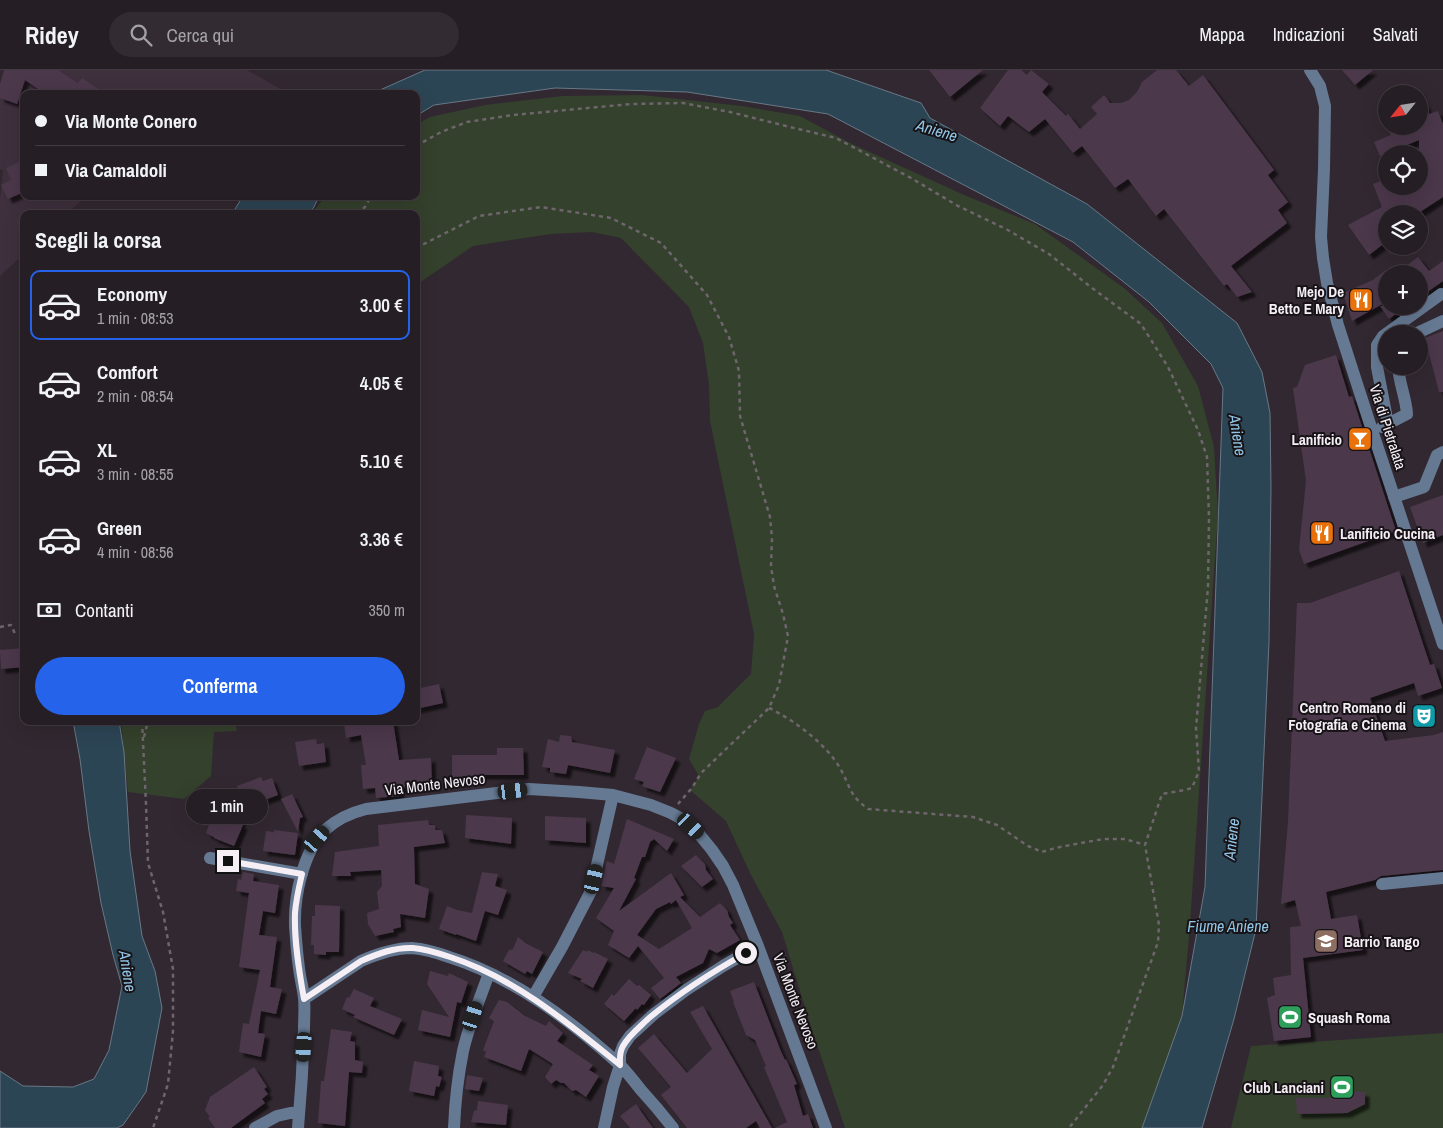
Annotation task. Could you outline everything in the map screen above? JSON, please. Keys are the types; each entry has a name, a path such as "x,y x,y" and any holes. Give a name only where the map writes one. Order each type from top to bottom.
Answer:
{"street":[{"name":"Via di Pietralata","path":"1315,73 1323,94 1325,106 1321,232 1322,258 1338,324 1443,644"},
{"path":"1388,424 1377,368 1377,345 1383,336 1441,294"},
{"path":"1428,328 1443,321"},
{"path":"1372,431 1407,414 1399,375"},
{"path":"1394,497 1424,487 1436,455 1443,452"},
{"name":"Via Monte Nevoso","path":"298,1128 304,1047 304,999 295,924 297,896 302,874 314,844 325,830 342,817 357,811 529,789 613,795 671,813 682,819 699,834 723,866 741,904 826,1128"},
{"path":"533,997 591,891 613,795"},
{"path":"210,858 302,874"},
{"path":"1382,884 1443,878"},
{"path":"604,1128 620,1065 620,1054 630,1036 686,990 758,946"},
{"path":"304,999 361,961 381,953 402,949 419,949 472,965 533,997 572,1025 620,1065 673,1128"},
{"path":"454,1128 456,1094 463,1050 489,973"},
{"path":"255,1128 277,1116 299,1111"}],"path":[{"path":"420,144 441,132 467,122 513,115 631,104 683,103 790,126 836,138 911,178 958,206 1006,229 1050,254 1141,324 1168,367 1198,430 1207,457 1209,518 1208,587 1196,728 1199,771 1192,788 1162,794 1145,845 1159,926 1158,942 1113,1067 1103,1085 1069,1128"},
{"path":"361,210 369,200"},
{"path":"420,246 479,216 541,207 611,218 662,243 707,296 729,337 739,371 740,416 770,517 772,538 771,566 774,586 788,636 779,685 769,708 701,773 692,788 671,813"},
{"path":"0,627 11,625 16,636"},
{"path":"769,708 785,716 830,754 840,768 852,794 868,809 973,817 986,820 997,825 1028,846 1042,852 1103,839 1124,839 1145,845"},
{"path":"142,725 148,862 162,912 173,969 173,1031 168,1084 153,1128"},
{"path":"143,741 147,725"}],"shaded area":[{"path":"8,70 247,70 282,90 20,90 20,200 82,200 71,210 20,210 20,258 0,276 0,199 3,170 0,169 0,92"}],"green space":[{"path":"642,95 742,106 800,116 850,143 964,195 1035,224 1124,288 1162,323 1198,386 1214,447 1218,514 1190,924 1179,1035 1144,1128 845,1128 782,932 751,875 726,821 690,790 699,776 689,759 699,724 705,711 718,707 751,674 754,634 710,421 709,385 703,343 689,307 621,238 592,232 551,234 473,246 420,283 420,210 314,210 323,200 420,200 420,123 430,117 485,105 563,96"},
{"path":"121,725 236,725 237,731 214,732 211,776 184,799 128,792"},
{"name":"Club Lanciani","path":"1443,1033 1443,1128 1231,1128 1251,1046"}],"water":[{"name":"Fiume Aniene","path":"425,70 826,70 921,103 930,118 1087,204 1237,323 1262,372 1270,413 1269,642 1256,929 1234,1019 1202,1128 1142,1128 1182,1016 1205,887 1223,388 1211,364 1149,302 1073,242 828,114 687,92 555,88 434,105 420,114 420,90 380,90"},
{"path":"241,200 317,200 311,210 234,210"},
{"name":"Aniene","path":"74,725 120,725 124,752 130,851 142,936 155,971 162,1008 146,1092 123,1125 117,1128 0,1128 0,1071 23,1086 73,1087 94,1079 109,1050 122,986 101,903"}],"building":[{"path":"4,70 58,70 78,83 82,78 100,90 39,90 25,80 20,90 17,104 0,98 0,84"},
{"path":"929,70 983,70 950,97"},
{"path":"1008,70 1021,70 1027,75 1031,70 1049,84 1042,92 1066,116 1068,114 1080,129 1097,114 1091,107 1104,95 1110,103 1121,103 1129,100 1137,92 1142,82 1157,70 1176,70 1189,86 1203,75 1274,170 1268,175 1288,202 1278,210 1287,223 1231,266 1252,292 1237,297 1227,284 1224,286 1164,209 1156,216 1128,179 1115,188 1082,146 1073,153 1045,119 1029,132 1008,116 1000,126 980,108"},
{"path":"1342,70 1373,70 1355,85"},
{"path":"1438,111 1443,124 1443,197 1428,207 1428,205 1381,205 1373,184 1378,182 1378,195 1428,195 1428,145 1419,145 1419,140 1407,145 1378,145 1378,151 1374,142 1391,135 1428,135 1428,112 1429,114"},
{"path":"20,162 20,194 8,199 1,185 11,180 6,168"},
{"path":"1378,209 1378,248 1369,255 1348,225"},
{"path":"1418,257 1424,265 1408,265"},
{"path":"1443,261 1443,281 1428,292 1428,270 1429,271"},
{"name":"Mejo De Betto E Mary","path":"1378,276 1378,306 1352,321 1343,293"},
{"path":"1386,315 1395,315 1389,319"},
{"path":"1443,331 1443,392 1439,392 1428,350 1428,337"},
{"path":"1336,355 1349,397 1352,396 1396,531 1304,564 1299,550 1306,481 1293,388 1297,387 1305,365"},
{"path":"1443,495 1443,535 1423,543 1410,507"},
{"path":"1399,571 1430,665 1434,664 1442,688 1418,696 1414,683 1370,698 1385,741 1434,735 1443,732 1443,870 1381,876 1375,880 1326,892 1331,919 1357,915 1363,950 1303,958 1311,1037 1274,1041 1267,998 1275,995 1273,978 1291,975 1290,927 1301,926 1295,900 1281,904 1288,822 1297,603 1310,603"},
{"path":"20,648 20,667 1,669 0,650"},
{"path":"439,684 443,703 420,708 420,688"},
{"path":"344,725 394,725 399,760 431,758 432,786 399,788 400,796 376,798 375,788 363,789 361,765 366,765 361,735 346,738"},
{"path":"560,735 571,736 572,742 615,750 610,773 568,765 566,774 550,772 550,768 542,767 548,739 559,742"},
{"path":"316,739 317,744 324,743 326,762 299,766 295,742"},
{"path":"647,747 676,758 660,792 642,786 644,782 634,779"},
{"path":"497,748 523,748 524,775 477,775 477,777 468,777 468,779 452,779 452,755 497,755"},
{"path":"261,777 263,781 272,778 278,795 246,807 237,786"},
{"path":"292,794 303,817 300,818 298,832 281,799"},
{"path":"216,806 243,817 240,824 243,825 234,846 206,833"},
{"path":"466,815 512,818 511,844 465,838"},
{"path":"545,816 586,818 586,843 545,840"},
{"path":"627,819 674,839 667,851 654,839 650,842 645,857 642,857 634,878 636,879 619,911 671,873 684,895 680,897 700,917 720,903 727,910 733,923 730,925 740,940 717,953 709,949 703,963 676,977 681,983 660,999 651,988 664,978 638,946 629,958 608,945 614,931 596,918 614,888 601,886 607,861 614,864","holes":["676,900 692,928 659,949 637,935 656,909 670,902 671,904"]},
{"path":"428,820 429,825 435,825 435,830 442,830 445,843 414,847 415,884 429,889 425,918 400,914 401,927 393,929 394,932 375,936 368,924 367,913 379,909 377,892 382,886 381,870 350,872 351,876 332,876 335,852 379,846 378,825"},
{"path":"274,830 298,833 295,855 263,851 266,831 274,832"},
{"path":"696,855 705,864 706,870 713,879 702,887 681,866"},
{"path":"243,872 254,874 253,881 279,885 275,913 263,911 259,935 277,937 270,987 282,989 276,1014 261,1011 258,1033 265,1034 261,1057 239,1052 243,1023 249,1024 260,970 239,967 249,893 236,891 238,879 241,880"},
{"path":"482,872 498,874 495,886 507,890 498,915 485,911 476,941 439,929 447,906 472,913"},
{"path":"315,905 340,906 339,952 326,952 326,955 314,954 314,945 311,945 312,916 315,916"},
{"path":"518,937 543,952 532,974 527,971 525,974 503,961 509,950 513,949"},
{"path":"583,950 594,952 608,959 593,988 580,981 582,979 568,973"},
{"path":"430,971 448,976 449,973 468,982 461,1003 457,1002 450,1037 418,1030 422,1010 449,1017 427,984"},
{"path":"629,979 651,995 644,1005 642,1004 637,1010 636,1008 624,1021 604,1004"},
{"path":"754,982 780,1049 797,1084 794,1085 803,1116 808,1114 813,1128 775,1128 787,1122 755,1040 746,1035 730,991"},
{"path":"354,989 374,998 370,1006 402,1019 394,1035 353,1017 355,1015 342,1009 347,997 349,998"},
{"path":"499,1000 507,1002 525,1016 546,1026 549,1021 563,1033 557,1041 593,1065 589,1070 599,1076 586,1097 576,1090 572,1091 564,1083 556,1080 551,1084 545,1077 553,1064 529,1049 521,1071 484,1057 486,1052 483,1050 494,1021 489,1018"},
{"path":"703,1006 772,1128 760,1128 756,1121 746,1128 687,1128 661,1095 671,1087 638,1048 654,1034 687,1073 712,1049 690,1012"},
{"path":"331,1029 352,1032 350,1041 355,1042 355,1060 363,1062 362,1073 349,1072 345,1126 318,1123 321,1081 324,1081"},
{"path":"414,1061 439,1066 438,1076 442,1077 439,1087 436,1086 434,1096 409,1091"},
{"path":"254,1067 267,1087 264,1089 268,1094 262,1099 265,1103 231,1128 215,1128 205,1110 210,1097"},
{"path":"467,1075 483,1078 479,1091 465,1089"},
{"path":"1346,1091 1365,1092 1365,1104 1347,1113 1297,1114 1296,1098 1346,1098"},
{"path":"478,1101 508,1105 506,1125 471,1122 474,1111 477,1110"},
{"path":"636,1104 653,1128 630,1128 620,1116"}],"place":[{"name":"Mejo De Betto E Mary","path":"1361,300"},
{"name":"Lanificio","path":"1360,439"},
{"name":"Lanificio Cucina","path":"1322,533"},
{"name":"Centro Romano di Fotografia e Cinema","path":"1424,716"},
{"name":"Barrio Tango","path":"1326,941"},
{"name":"Squash Roma","path":"1290,1017"},
{"name":"Club Lanciani","path":"1342,1087"}],"route":[{"path":"228,861 302,874 297,896 295,924 304,999 361,961 391,950 412,948 426,950 472,965 533,997 572,1025 620,1065 621,1049 638,1028 686,990 746,953"}]}
